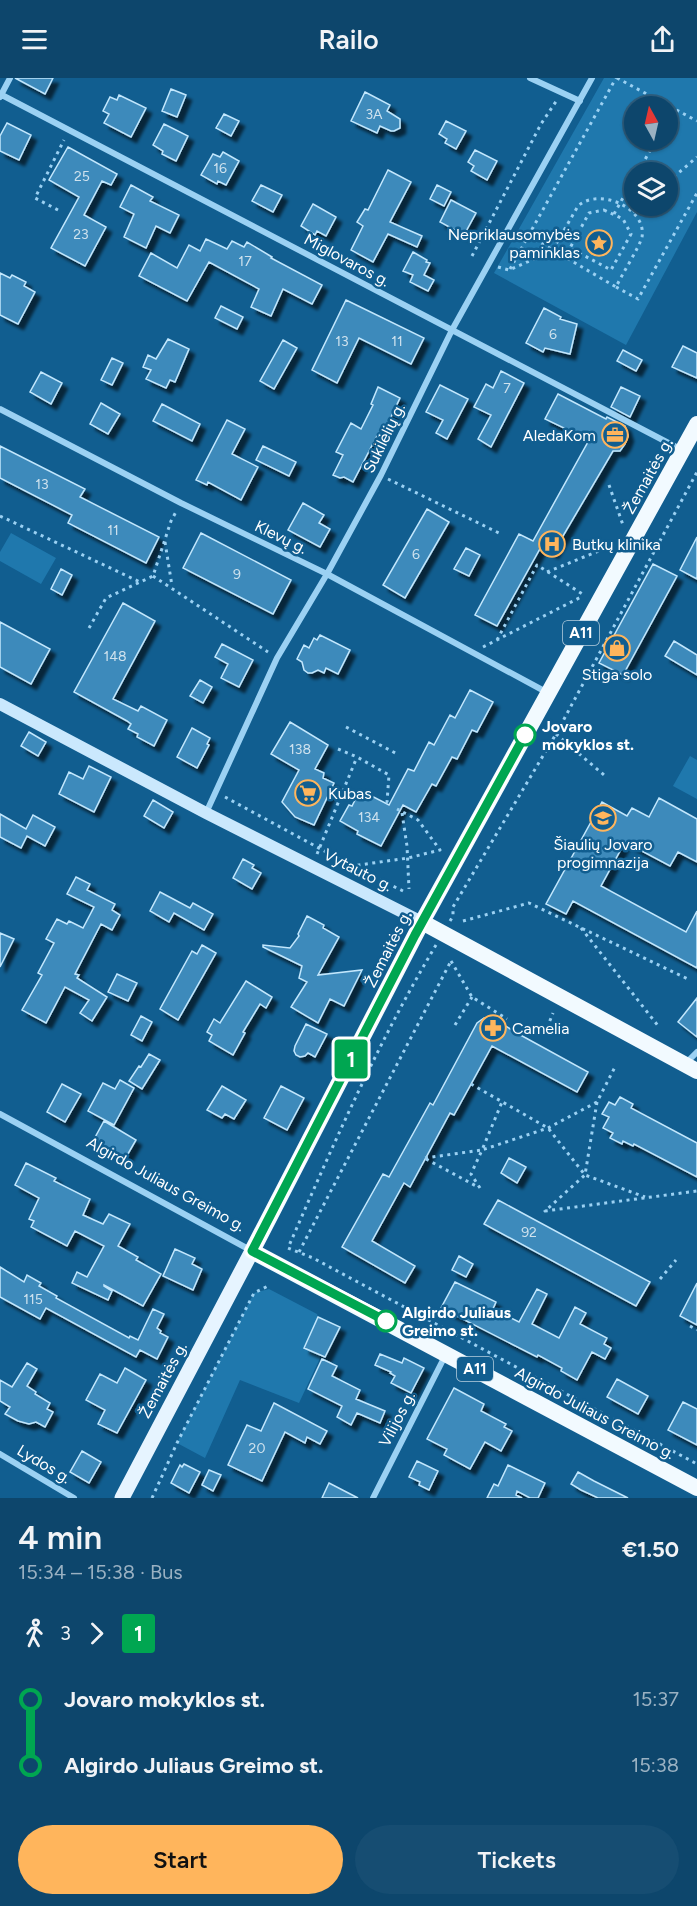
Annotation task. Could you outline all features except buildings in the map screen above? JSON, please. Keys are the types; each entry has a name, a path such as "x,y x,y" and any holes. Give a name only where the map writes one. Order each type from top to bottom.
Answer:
{"highway":[{"name":"Žemaitės g.","path":"252,1251 422,922 697,424"},
{"name":"Vytauto g.","path":"422,922 691,1068"},
{"name":"Algirdo Juliaus Greimo g.","path":"252,1251 697,1488"}],"main road":[{"name":"Vytauto g.","path":"0,705 311,867 422,922"},
{"name":"Žemaitės g.","path":"122,1498 252,1251"}],"street":[{"path":"0,96 10,78"},
{"path":"530,78 580,101"},
{"name":"Sukilėlių g.","path":"206,813 277,658 381,476 452,330 592,78"},
{"name":"Miglovaros g.","path":"0,96 682,450"},
{"name":"Klevų g.","path":"0,409 181,503 327,574 548,693"},
{"path":"691,1068 697,1052"},
{"name":"Algirdo Juliaus Greimo g.","path":"0,1114 252,1251"},
{"name":"Vilijos g.","path":"373,1498 446,1353"},
{"name":"Lydos g.","path":"0,1454 74,1498"}],"path":[{"path":"624,206 604,197 584,200 578,206 552,251 509,270 617,78 651,96"},
{"path":"472,256 541,124 562,92"},
{"path":"678,110 697,121"},
{"path":"58,210 35,198 69,130"},
{"path":"678,173 697,157"},
{"path":"529,236 638,299 697,193"},
{"path":"614,214 624,196"},
{"path":"604,210 614,214 623,219 631,234 611,270 570,248 589,213 604,210"},
{"path":"616,287 642,237 640,224 635,216"},
{"path":"453,916 453,907 556,734 697,471"},
{"path":"381,476 501,534"},
{"path":"609,485 623,525"},
{"path":"89,628 106,598 153,576 171,521 181,503"},
{"path":"0,516 140,582"},
{"path":"165,541 172,587"},
{"path":"547,572 611,546"},
{"path":"473,652 584,595 537,565 498,639"},
{"path":"153,576 277,658"},
{"path":"346,727 399,755"},
{"path":"556,734 604,775"},
{"path":"338,749 389,775 387,802 389,804"},
{"path":"311,867 357,757"},
{"path":"216,792 403,891"},
{"path":"352,866 408,858 440,850 418,820 397,809"},
{"path":"402,813 408,858 409,890"},
{"path":"463,921 529,903 688,979"},
{"path":"579,927 659,1027"},
{"path":"429,956 348,1111 288,1248 313,1258 697,1464"},
{"path":"298,1252 451,961 472,997 507,1019"},
{"path":"455,1024 472,997"},
{"path":"547,1028 553,1013"},
{"path":"616,1065 597,1102 585,1175 545,1211 697,1191"},
{"path":"471,1084 548,1128 585,1175 647,1198"},
{"path":"502,1101 482,1150 471,1173 480,1188 425,1158 482,1150 548,1128 597,1102"},
{"path":"660,1279 676,1260"},
{"path":"152,1498 177,1443 254,1293 268,1286"},
{"path":"690,1326 697,1330"}],"shaded area":[{"path":"604,78 697,78 697,212 626,345 494,273"},
{"path":"11,533 56,558 41,584 0,561 0,552"},
{"path":"690,756 697,760 697,799 673,786"},
{"path":"269,1289 317,1314 318,1317 304,1348 321,1356 299,1403 240,1380 205,1458 177,1443 254,1293"}],"bus line":[{"name":"1","path":"386,1321 252,1251 415,935 525,735"}],"place":[{"name":"Nepriklausomybės paminklas","path":"599,243"},
{"name":"AledaKom","path":"615,435"},
{"name":"Butkų klinika","path":"552,544"},
{"name":"Stiga solo","path":"617,648"},
{"name":"Jovaro mokyklos st.","path":"525,735"},
{"name":"Kubas","path":"308,793"},
{"name":"Šiaulių Jovaro progimnazija","path":"603,818"},
{"name":"Camelia","path":"493,1028"},
{"name":"Algirdo Juliaus Greimo st.","path":"386,1321"}]}
